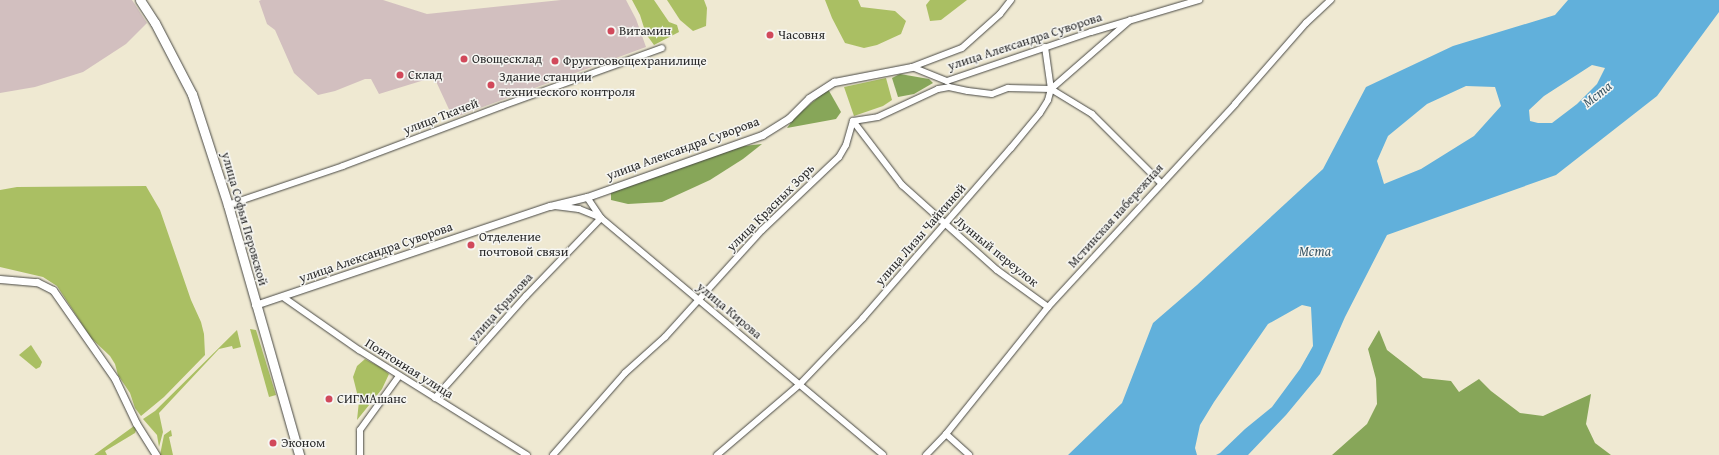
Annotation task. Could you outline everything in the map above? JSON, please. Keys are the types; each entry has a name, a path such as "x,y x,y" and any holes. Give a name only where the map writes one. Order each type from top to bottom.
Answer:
{"main road":[{"name":"улица Софьи Перовской","path":"140,0 155,23 192,94 228,205 255,305 299,455"}],"street":[{"path":"912,67 962,48 1000,14 1011,0"},
{"name":"улица Александра Суворова","path":"255,305 283,297 550,206 587,197 762,135 789,118 809,98 834,82 912,67 947,81 1130,20 1199,0"},
{"name":"Мстинская набережная","path":"926,455 946,434 1048,307 1235,104 1306,23 1331,0"},
{"name":"улица Лизы Чайкиной","path":"717,455 800,384 863,318 945,225 1040,113 1048,100 1051,89 1130,20"},
{"path":"1046,47 1051,89"},
{"name":"улица Ткачей","path":"228,205 344,166 502,106 662,48"},
{"path":"853,121 878,117 943,88 949,87 992,94 1008,88 1051,89 1092,114 1161,183"},
{"name":"Лунный переулок","path":"853,121 902,185 997,270 1048,307"},
{"name":"улица Красных Зорь","path":"553,455 625,373 665,337 762,230 839,157 846,145 853,121"},
{"path":"587,197 601,218"},
{"name":"улица Кирова","path":"550,206 579,209 601,218 883,455"},
{"name":"улица Крылова","path":"435,398 526,296 601,218"},
{"path":"0,279 37,282 53,290 115,379 136,423 156,455"},
{"name":"Понтонная улица","path":"283,297 359,350 527,455"},
{"path":"360,455 360,430 400,376"},
{"path":"946,434 969,455"}],"shaded area":[{"path":"0,0 132,0 147,23 126,44 83,72 35,87 0,93"},
{"path":"383,0 427,14 561,0 626,0 636,19 646,47 453,118 434,77 379,94 371,79 365,79 335,91 318,95 294,73 275,30 267,24 259,1"}],"green space":[{"path":"632,0 654,0 669,22 677,25 679,32 654,45 646,34 640,15"},
{"path":"667,0 704,0 707,8 706,26 693,31 680,20"},
{"path":"825,0 858,0 861,7 895,11 906,21 901,34 877,45 864,48 845,43 832,18"},
{"path":"930,0 967,0 941,20 930,21 926,5"},
{"path":"900,74 929,79 933,83 914,94 898,97 892,78"},
{"path":"886,78 892,100 883,106 854,116 844,87"},
{"path":"828,89 841,112 836,119 787,128 795,117"},
{"path":"762,144 743,159 710,180 662,202 628,204 611,200 611,190 744,146"},
{"path":"146,186 160,210 191,300 201,322 204,334 205,355 164,397 141,416 135,408 130,393 118,375 115,364 110,356 91,338 57,286 43,277 0,267 0,190 17,187"},
{"path":"250,329 256,330 276,395 269,397"},
{"path":"237,330 241,347 233,349 232,346 219,349 159,413 163,432 159,447 157,435 143,419 155,411"},
{"path":"1379,330 1387,350 1423,378 1451,381 1459,392 1479,379 1491,391 1520,413 1543,416 1591,394 1586,424 1595,443 1611,455 1332,455 1367,424 1377,404 1376,379 1368,349"},
{"path":"31,345 42,362 40,367 36,369 19,355"},
{"path":"365,359 382,368 389,374 382,389 357,420 359,401 353,377 357,366"},
{"path":"134,426 136,430 135,433 105,451 107,455 94,455"},
{"path":"171,430 172,436 169,437 173,455 160,455 164,435"}],"water":[{"name":"Мста","path":"1568,0 1719,0 1719,12 1657,96 1556,175 1387,235 1345,317 1320,374 1286,415 1248,455 1216,455 1272,407 1300,369 1313,346 1311,307 1302,305 1268,324 1214,402 1200,425 1195,448 1197,455 1068,455 1122,403 1153,323 1197,285 1323,169 1366,87 1453,46 1555,15","holes":["1592,65 1605,68 1597,84 1577,104 1552,123 1538,123 1530,121 1529,110 1544,96","1466,86 1495,87 1501,106 1474,136 1421,169 1384,184 1377,161 1388,136 1427,104"]}],"place":[{"name":"Витамин","path":"611,31"},
{"name":"Часовня","path":"770,35"},
{"name":"Овощесклад","path":"464,59"},
{"name":"Фруктоовощехранилище","path":"555,61"},
{"name":"Склад","path":"400,75"},
{"name":"Здание станции технического контроля","path":"491,85"},
{"name":"Отделение почтовой связи","path":"471,245"},
{"name":"СИГМАшанс","path":"329,399"},
{"name":"Эконом","path":"273,443"}]}
